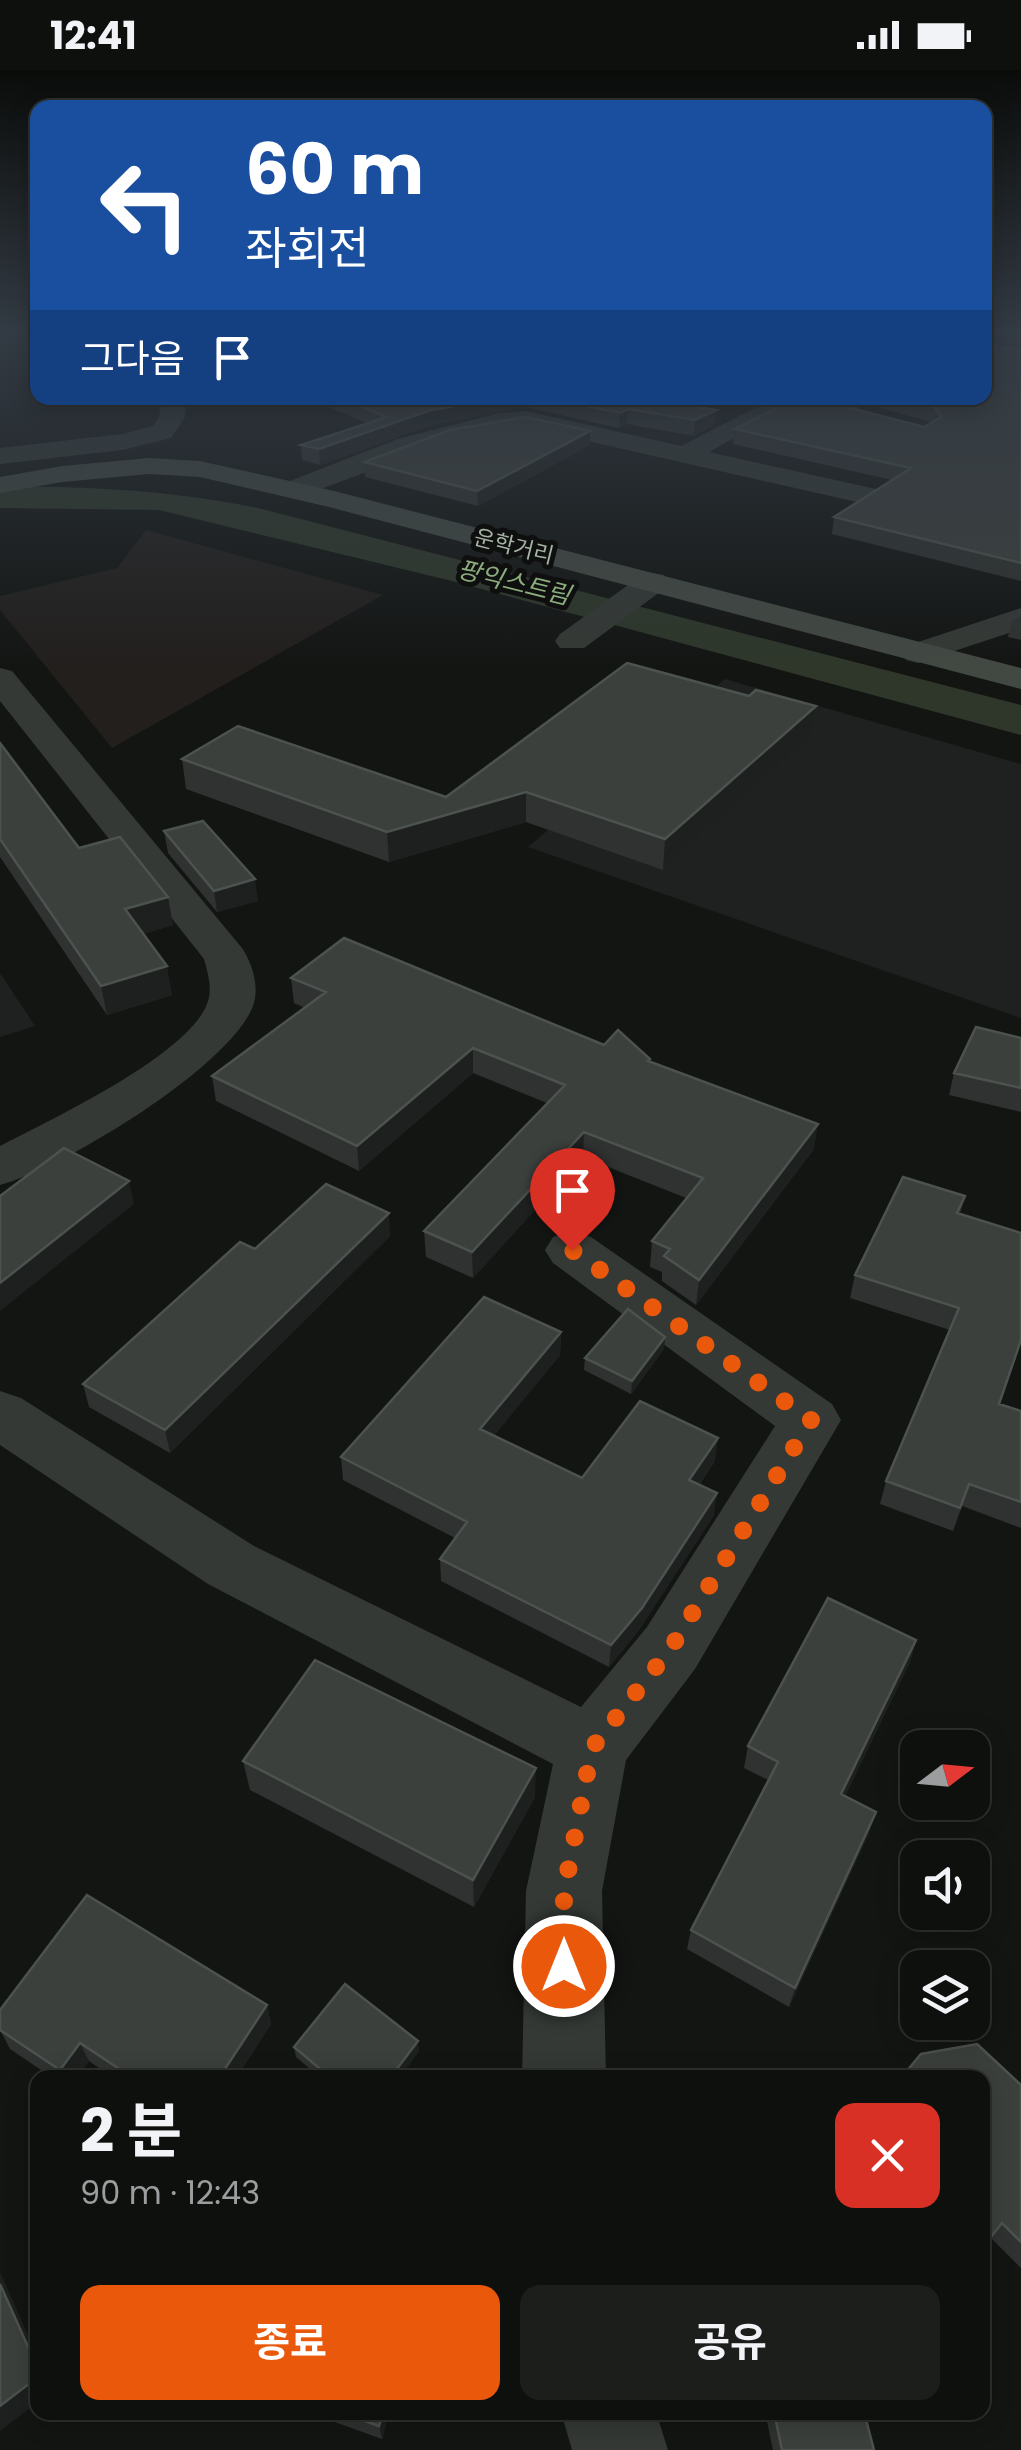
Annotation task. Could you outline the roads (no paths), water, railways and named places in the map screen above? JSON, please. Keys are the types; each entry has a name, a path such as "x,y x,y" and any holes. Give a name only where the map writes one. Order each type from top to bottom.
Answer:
{"main road":[{"name":"운학거리","path":"4,475 149,466 200,469 292,490 645,588 1021,679"}],"street":[{"path":"4,475 111,445"},
{"path":"292,490 419,445"},
{"path":"642,445 866,495"},
{"path":"686,454 702,445"},
{"path":"580,636 645,588"},
{"path":"918,653 1021,618"},
{"path":"0,678 226,958 234,984 228,1009 194,1050 136,1090 0,1168"},
{"path":"564,2070 564,1892 592,1748 671,1648 811,1420 572,1250"},
{"path":"0,1414 232,1566 592,1748"},
{"path":"611,2420 620,2450"}],"water":[{"name":"팡익스트림","path":"0,486 132,491 262,509 1021,705 1021,735 452,581 159,510 0,508"}]}
